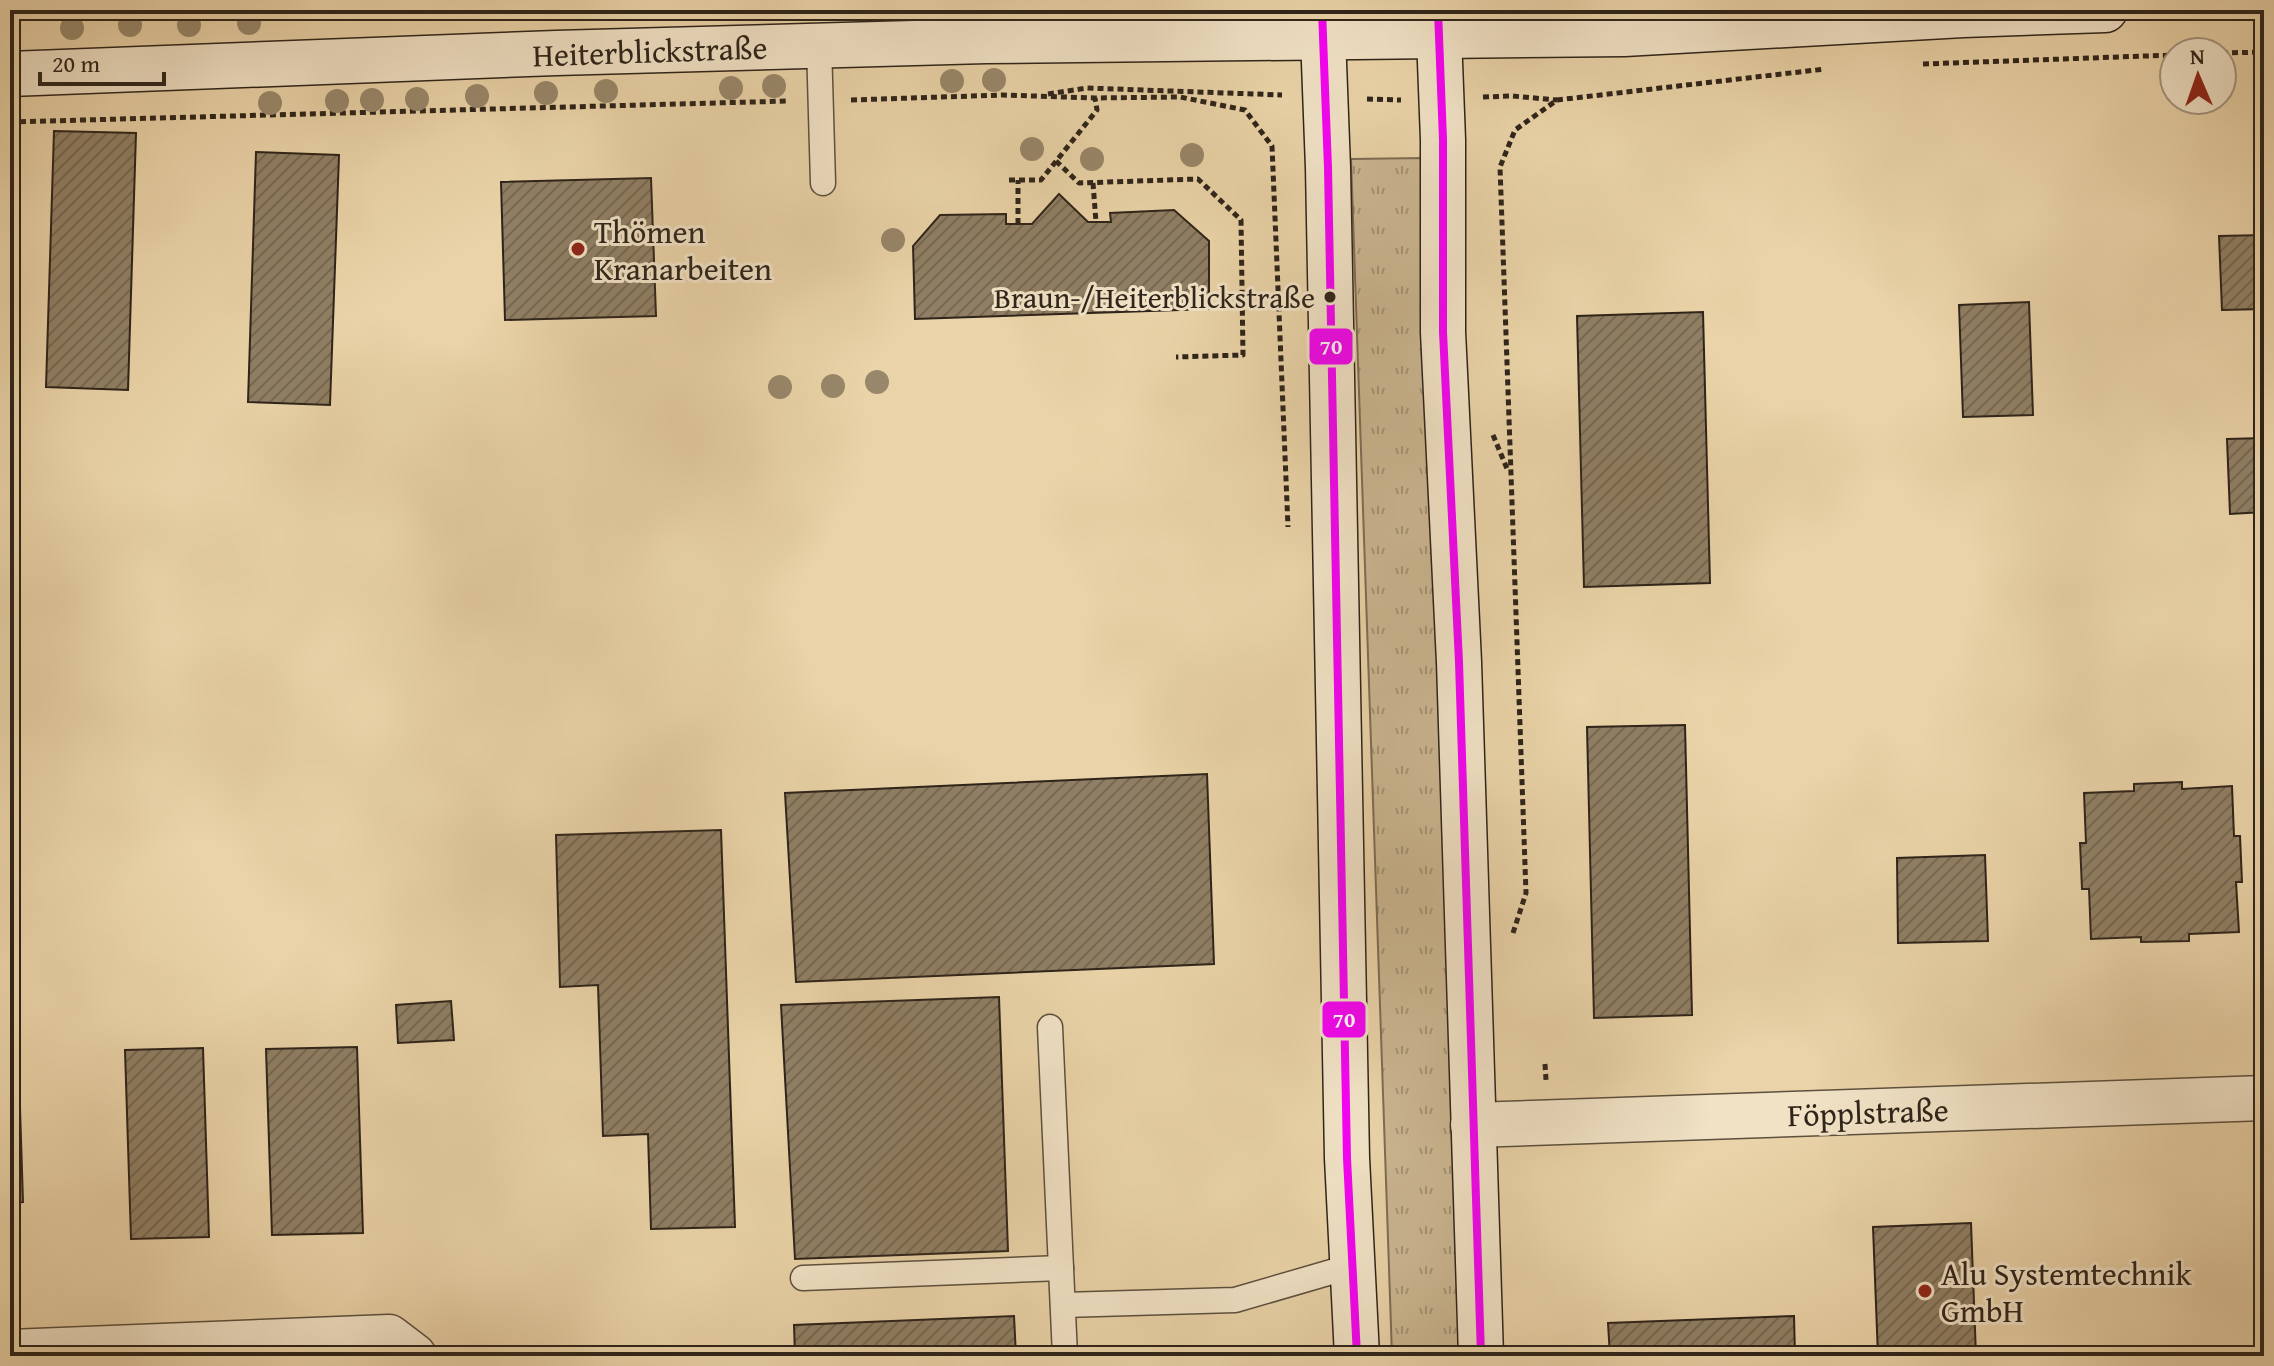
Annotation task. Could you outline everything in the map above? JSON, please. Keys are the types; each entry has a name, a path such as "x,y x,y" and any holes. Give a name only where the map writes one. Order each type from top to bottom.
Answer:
{"street":[{"name":"Heiterblickstraße","path":"10,74 819,45 1322,23 1439,23 1624,34 2105,10"},
{"path":"1322,23 1328,168 1346,1142 1357,1356"},
{"path":"1439,23 1443,140 1443,332 1459,678 1481,1356"},
{"name":"Föpplstraße","path":"1473,1125 2264,1098"},
{"path":"10,1352 389,1337 414,1356"}],"lane":[{"path":"819,45 823,183"},
{"path":"1050,1027 1065,1356"},
{"path":"1063,1305 1235,1300 1352,1266"},
{"path":"803,1278 1061,1268"}],"path":[{"path":"10,18 244,10"},
{"path":"2238,53 2264,52"},
{"path":"1910,64 2158,56"},
{"path":"1526,893 1500,167 1515,130 1557,100 1834,68"},
{"path":"10,122 1003,95 1180,97 1245,110 1272,146 1289,541"},
{"path":"1009,180 1041,180 1097,110 1095,98"},
{"path":"1056,161 1079,183 1198,179 1241,220 1243,355 1176,357"},
{"path":"1018,180 1018,224"},
{"path":"1093,183 1096,222"}],"green space":[{"path":"1423,158 1462,1356 1392,1356 1351,159"}],"building":[{"path":"54,131 136,133 128,390 46,387"},
{"path":"256,152 339,155 330,405 248,402"},
{"name":"Thömen Kranarbeiten","path":"651,178 656,316 505,320 501,182"},
{"path":"1059,194 1088,222 1111,222 1110,213 1174,210 1209,241 1209,309 915,319 913,246 940,215 1006,214 1006,224 1032,224"},
{"path":"2264,235 2264,309 2222,310 2219,236"},
{"path":"2029,302 2033,415 1963,417 1959,305"},
{"path":"1703,312 1710,583 1584,587 1577,316"},
{"path":"2264,438 2264,512 2230,514 2227,439"},
{"path":"1685,725 1692,1015 1594,1018 1587,727"},
{"path":"1207,774 1214,964 796,982 785,793"},
{"path":"2182,782 2182,789 2232,786 2234,836 2240,836 2242,882 2236,882 2239,932 2189,934 2189,941 2141,942 2141,937 2091,939 2089,889 2082,889 2080,843 2086,843 2084,793 2134,791 2134,784"},
{"path":"721,830 735,1227 651,1229 648,1134 603,1136 598,985 560,987 556,835"},
{"path":"1985,855 1988,941 1898,943 1897,858"},
{"path":"999,997 1008,1251 795,1259 781,1005"},
{"path":"451,1001 454,1040 398,1043 396,1005"},
{"path":"17,1014 23,1202 10,1203 10,1015"},
{"path":"357,1047 363,1233 272,1235 266,1049"},
{"path":"203,1048 209,1237 131,1239 125,1050"},
{"name":"Alu Systemtechnik GmbH","path":"1971,1223 1976,1356 1878,1356 1873,1227"},
{"path":"1014,1316 1016,1356 795,1356 794,1325"},
{"path":"1794,1316 1795,1356 1610,1356 1608,1323"},
{"path":"1250,1348 1250,1356 1162,1356 1162,1351"}],"transit line":[{"name":"70","path":"1322,10 1328,168 1347,1158 1357,1356"},
{"name":"70","path":"1438,10 1443,140 1443,332 1459,662 1481,1356"}],"place":[{"name":"Thömen Kranarbeiten","path":"578,249"},
{"name":"Braun-/Heiterblickstraße","path":"1330,297"},
{"name":"Alu Systemtechnik GmbH","path":"1925,1291"}]}
